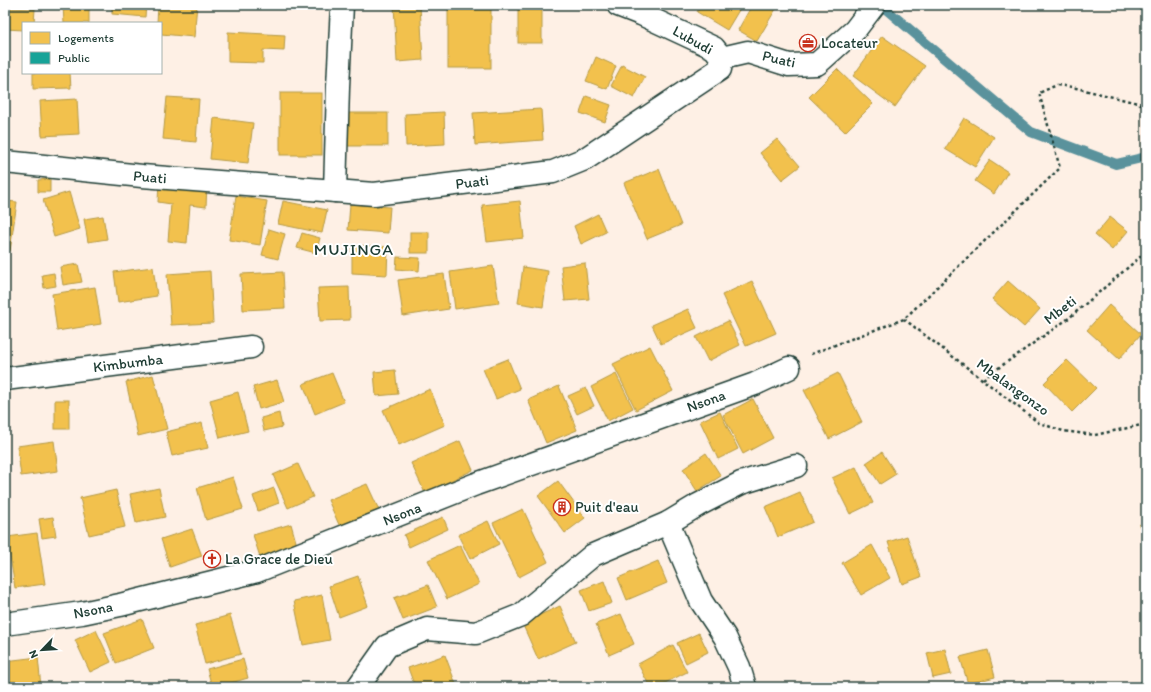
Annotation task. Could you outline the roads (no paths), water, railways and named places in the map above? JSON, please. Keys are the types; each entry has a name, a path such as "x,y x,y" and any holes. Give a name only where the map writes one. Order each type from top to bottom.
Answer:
{"street":[{"path":"335,191 342,5"},
{"name":"Lubudi","path":"618,5 714,48 722,58"},
{"name":"Puati","path":"5,162 142,176 374,194 553,172 585,159 663,108 720,69 722,58 748,52 789,65 817,64 855,30 872,7"},
{"name":"Kimbumba","path":"5,379 251,347"},
{"name":"Nsona","path":"5,624 82,613 257,571 476,484 755,384 789,368"},
{"path":"358,687 387,646 427,628 476,633 521,615 593,555 668,523 698,504 741,483 796,466"},
{"path":"668,523 701,601 725,637 739,667 745,687"}],"waterway":[{"path":"881,5 1031,132 1116,164 1146,157"}],"place":[{"name":"Locateur","path":"808,43"},
{"name":"Puit d'eau","path":"562,507"},
{"name":"La Grace de Dieu","path":"212,559"}],"district":[{"name":"MUJINGA","path":"354,249"}]}
